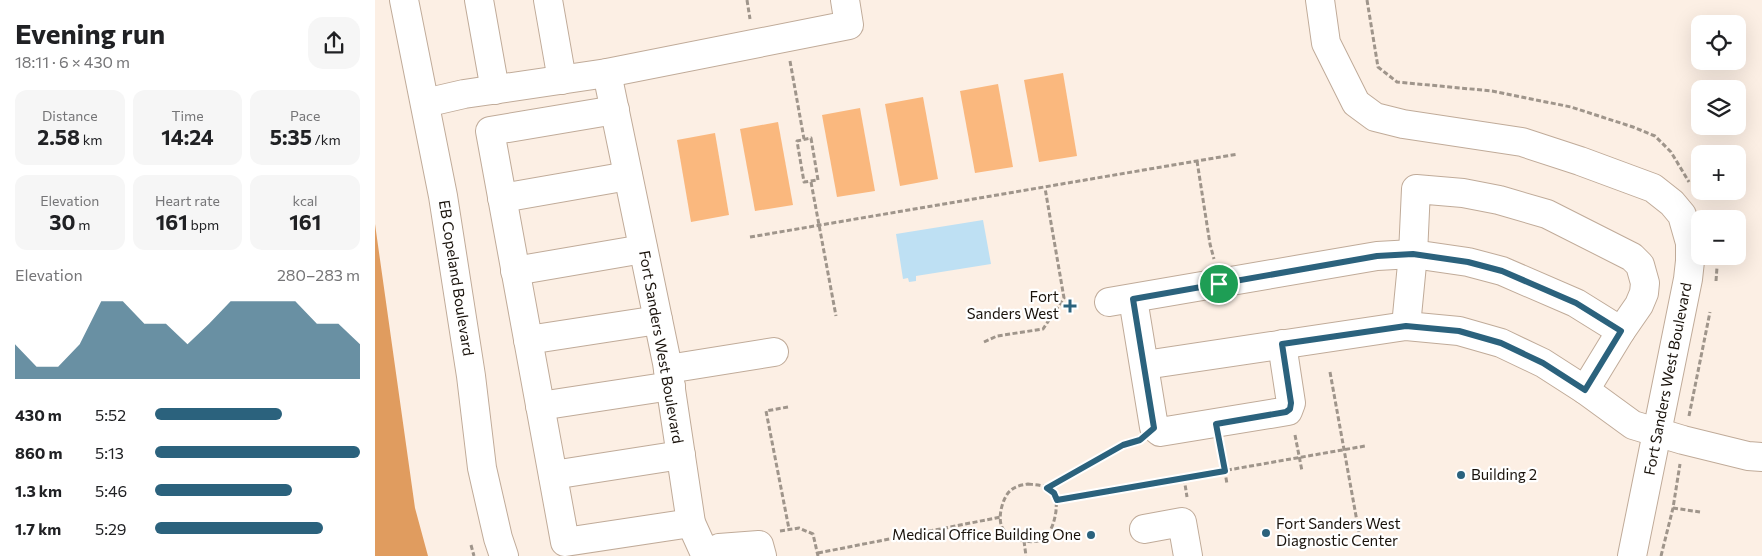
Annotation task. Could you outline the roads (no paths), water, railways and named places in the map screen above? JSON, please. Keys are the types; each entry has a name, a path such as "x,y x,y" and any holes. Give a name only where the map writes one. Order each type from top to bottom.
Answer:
{"lane":[{"name":"EB Copeland Boulevard","path":"404,0 443,196 471,376 482,468 498,538 505,556"},
{"path":"479,0 495,90"},
{"path":"549,0 561,80"},
{"path":"425,103 464,94 607,72 849,25 845,0"},
{"name":"Fort Sanders West Boulevard","path":"1320,0 1326,43 1356,103 1375,117 1403,124 1522,142 1581,161 1653,188 1672,203 1682,215 1690,243 1690,261 1657,434 1631,556"},
{"name":"Fort Sanders West Boulevard","path":"607,72 669,377 691,523 704,555 719,548 759,545 762,556"},
{"path":"615,110 490,131 515,271 565,542 691,523"},
{"path":"502,198 628,176"},
{"path":"1406,326 1413,254 1416,189 1463,193 1499,200 1547,214 1632,257 1640,265 1645,283 1644,293 1639,305 1585,390"},
{"path":"515,271 643,249"},
{"path":"1282,344 1291,403 1290,409 1286,412 1163,433 1154,428 1145,365 1121,300 1377,256 1413,254 1468,262 1502,271 1576,303 1621,331"},
{"path":"528,340 658,320"},
{"path":"1145,365 1406,326 1459,331 1501,343 1543,363 1585,390 1633,425 1657,434 1748,456 1762,457"},
{"path":"540,406 774,352"},
{"path":"553,475 681,455"},
{"path":"1144,529 1182,522 1187,556"}],"water":[{"path":"983,220 991,264 916,276 916,281 909,282 908,278 903,279 896,234"}],"place":[{"name":"Fort Sanders West","path":"1070,306"},
{"name":"Building 2","path":"1461,475"},
{"name":"Fort Sanders West Diagnostic Center","path":"1266,533"},
{"name":"Medical Office Building One","path":"1091,535"}]}
